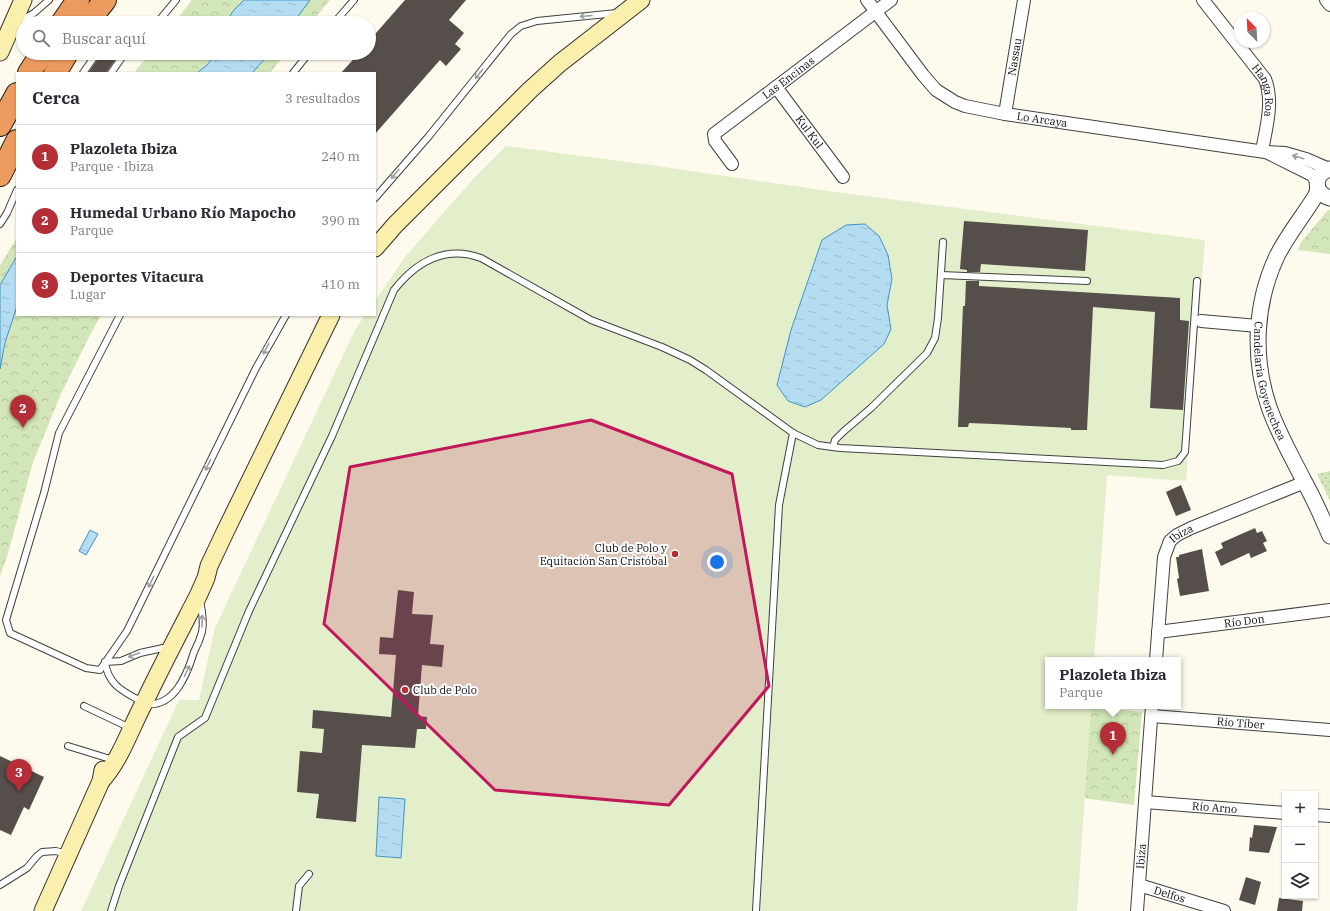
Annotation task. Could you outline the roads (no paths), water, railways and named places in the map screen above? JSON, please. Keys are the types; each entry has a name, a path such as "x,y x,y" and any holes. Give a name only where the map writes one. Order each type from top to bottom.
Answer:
{"highway":[{"path":"67,16 78,0"},
{"path":"92,16 105,0"},
{"path":"30,72 37,60"},
{"path":"56,72 63,60"},
{"path":"0,125 16,96"},
{"path":"0,175 16,143"}],"main road":[{"path":"0,52 6,31 23,0"},
{"path":"376,247 395,225 530,90 560,63 641,0"},
{"path":"43,911 101,781 107,758 124,725 140,701 198,596 206,578 209,566 331,316"},
{"path":"101,781 116,761 140,701 164,648 198,580 209,566"}],"street":[{"name":"Lo Arcaya","path":"867,0 923,75 936,90 954,102 965,106 1005,114 1290,154 1306,159 1330,170"},
{"name":"Las Encinas","path":"732,164 715,141 714,134 891,0"},
{"name":"Nassau","path":"1005,114 1024,0"},
{"name":"Hanga Roa","path":"1203,0 1265,79 1268,87 1270,104 1264,151"},
{"path":"1326,0 1330,5"},
{"name":"Kul Kul","path":"776,87 843,177"},
{"name":"Lo Arcaya","path":"1264,151 1312,175 1324,192"},
{"name":"Candelaria Goyenechea","path":"1330,170 1321,174 1324,192 1316,195 1297,223 1270,272 1258,326 1258,359 1264,392 1275,423 1330,536"},
{"path":"1198,321 1258,326"},
{"name":"Ibiza","path":"1156,657 1164,557 1170,541 1177,535 1191,528 1305,482"},
{"name":"Río Don","path":"1158,632 1330,610"},
{"name":"Ibiza","path":"1137,911 1152,711"},
{"name":"Río Tíber","path":"1152,711 1330,730"},
{"name":"Río Arno","path":"1145,802 1282,813"},
{"path":"1318,815 1330,816"},
{"name":"Delfos","path":"1139,885 1224,911"}],"lane":[{"path":"29,16 49,0"},
{"path":"163,16 176,0"},
{"path":"340,16 354,0"},
{"path":"376,197 429,136 511,34 521,26 537,21 624,13"},
{"path":"6,31 16,25"},
{"path":"84,72 92,60"},
{"path":"112,72 119,60"},
{"path":"294,72 303,60"},
{"path":"0,224 7,213 16,192"},
{"path":"833,447 835,440 843,432 871,408 927,354 935,338 938,318 943,242"},
{"path":"111,911 119,886 178,738 205,718 252,605 332,436 394,290 402,280 426,261 436,256 458,254 471,254 481,258 591,320 662,347 690,360 793,433 818,445 1164,465 1178,461 1185,452 1198,321 1197,281"},
{"path":"940,275 1087,281"},
{"path":"119,316 59,433 46,487 6,620 10,633 86,668 100,670 127,631 256,368 285,316"},
{"path":"756,911 779,505 793,433"},
{"path":"105,662 108,674 119,690 140,701 152,704 166,700 179,686 189,667 202,631 202,615 198,596"},
{"path":"105,662 121,661 140,653 164,648"},
{"path":"84,706 124,725"},
{"path":"68,746 107,758"},
{"path":"0,885 27,868 36,856 42,852 56,851 68,854"},
{"path":"296,911 299,886 309,874"}],"water":[{"path":"244,0 310,0 298,16 230,16"},
{"path":"211,60 264,60 253,72 198,72"},
{"path":"865,224 879,236 888,255 892,279 887,305 891,329 884,344 821,400 805,407 788,401 777,385 791,330 822,240 846,225"},
{"path":"16,258 16,309 5,343 0,369 0,285"},
{"path":"90,530 98,534 86,555 79,551"},
{"path":"379,797 405,799 401,858 376,856"}],"place":[{"name":"Humedal Urbano Río Mapocho","path":"23,428"},
{"name":"Club de Polo y Equitación San Cristóbal","path":"675,554"},
{"name":"Club de Polo","path":"405,690"},
{"name":"Plazoleta Ibiza","path":"1113,755"},
{"name":"Deportes Vitacura","path":"19,792"}]}
